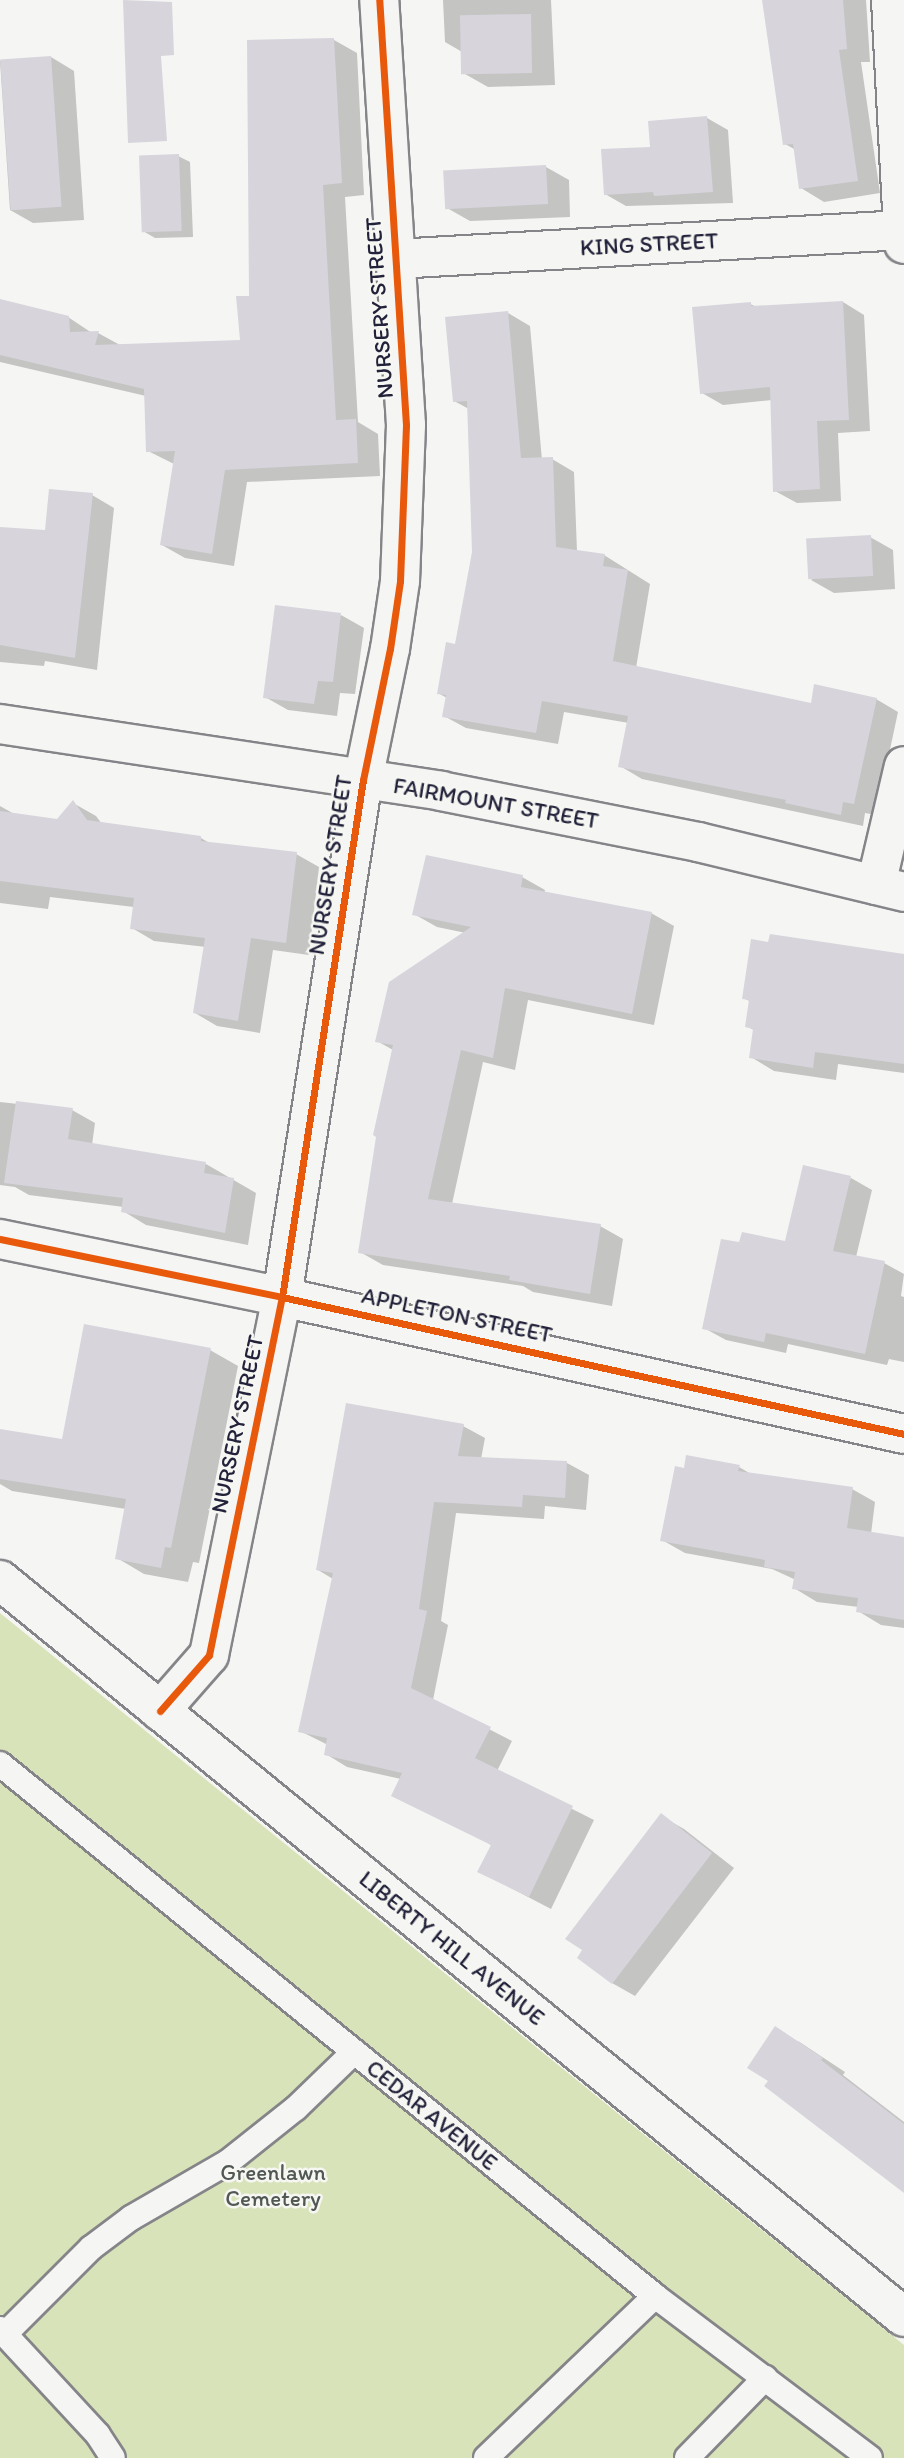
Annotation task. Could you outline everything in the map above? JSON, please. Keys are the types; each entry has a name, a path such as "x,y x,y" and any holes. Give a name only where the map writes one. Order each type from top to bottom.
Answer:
{"street":[{"name":"NURSERY STREET","path":"160,1711 209,1655 282,1297 363,780 390,649 400,581 406,425 379,0"},
{"path":"891,0 903,237"},
{"name":"KING STREET","path":"395,259 903,237"},
{"name":"FAIRMOUNT STREET","path":"0,724 441,791 685,839 890,888"},
{"path":"890,888 904,766"},
{"name":"APPLETON STREET","path":"0,1239 282,1297 904,1434"},
{"name":"LIBERTY HILL AVENUE","path":"0,1580 904,2317"}],"lane":[{"name":"CEDAR AVENUE","path":"0,1764 655,2295 870,2458"},
{"path":"113,2458 97,2435 2,2331 91,2248 131,2218 228,2162 296,2108 354,2052"},
{"path":"486,2458 655,2295"},
{"path":"687,2458 765,2378"}],"green space":[{"name":"Greenlawn Cemetery","path":"0,1613 904,2345 904,2458 0,2458"}],"building":[{"path":"123,0 172,2 174,55 161,56 167,141 128,143"},
{"path":"762,0 843,0 847,49 839,50 858,181 799,189 793,144 783,145"},
{"path":"531,14 532,73 461,74 460,15"},
{"path":"334,38 342,183 323,185 336,420 356,419 358,463 225,470 212,554 160,545 175,451 146,452 144,389 0,355 0,299 69,316 70,332 99,331 95,345 240,340 236,296 249,296 247,40"},
{"path":"51,56 62,207 11,210 0,60"},
{"path":"707,116 713,192 654,196 653,192 604,195 601,149 650,147 648,121"},
{"path":"179,154 182,231 142,232 139,155"},
{"path":"546,165 548,204 445,209 443,170"},
{"path":"843,301 849,420 817,421 820,489 773,492 770,387 700,394 692,307 751,302 751,306"},
{"path":"508,311 521,458 553,457 556,547 605,554 603,566 628,570 613,661 811,703 814,684 877,698 854,804 843,802 841,815 785,803 786,800 618,767 628,716 542,701 536,733 442,717 446,695 437,694 446,642 455,644 472,552 467,401 453,402 445,317"},
{"path":"49,489 93,493 75,658 0,645 0,527 45,530"},
{"path":"871,535 873,576 808,579 806,538"},
{"path":"275,605 341,613 333,682 318,681 314,704 263,698"},
{"path":"73,800 87,820 201,836 201,841 297,852 286,943 251,938 238,1021 193,1013 205,938 130,929 134,898 0,881 0,811 57,819"},
{"path":"426,855 523,875 521,887 652,912 632,1014 505,988 493,1058 461,1050 428,1199 601,1224 590,1294 509,1280 510,1276 358,1253 376,1137 373,1135 393,1045 375,1042 389,982 471,927 412,915"},
{"path":"770,934 904,954 904,1064 815,1052 813,1068 749,1058 753,1029 745,1027 749,1000 742,999 751,939 768,942"},
{"path":"16,1101 73,1108 68,1139 206,1162 204,1173 234,1178 225,1233 121,1212 123,1198 4,1183"},
{"path":"803,1165 851,1176 833,1251 885,1261 865,1354 766,1333 764,1342 702,1329 721,1239 739,1242 742,1232 785,1241"},
{"path":"84,1324 211,1348 171,1548 165,1547 161,1568 115,1559 126,1499 0,1479 0,1429 62,1439"},
{"path":"346,1403 464,1424 458,1456 567,1461 565,1498 523,1495 522,1507 434,1502 419,1609 427,1611 411,1688 491,1727 475,1758 573,1806 529,1897 477,1872 491,1845 391,1796 402,1773 324,1755 327,1738 298,1732 333,1573 316,1570"},
{"path":"686,1455 740,1465 738,1471 853,1487 847,1528 904,1537 904,1620 856,1612 858,1598 792,1589 795,1572 764,1567 765,1560 660,1541 675,1466 684,1468"},
{"path":"661,1813 712,1853 612,1984 577,1958 582,1950 565,1939"},
{"path":"775,2026 823,2058 821,2060 904,2124 904,2193 764,2086 768,2081 747,2068"}],"cycle path":[{"path":"160,1711 209,1655 282,1297 363,780 390,649 400,581 406,425 379,0"},
{"path":"0,1239 282,1297 904,1434"}]}
